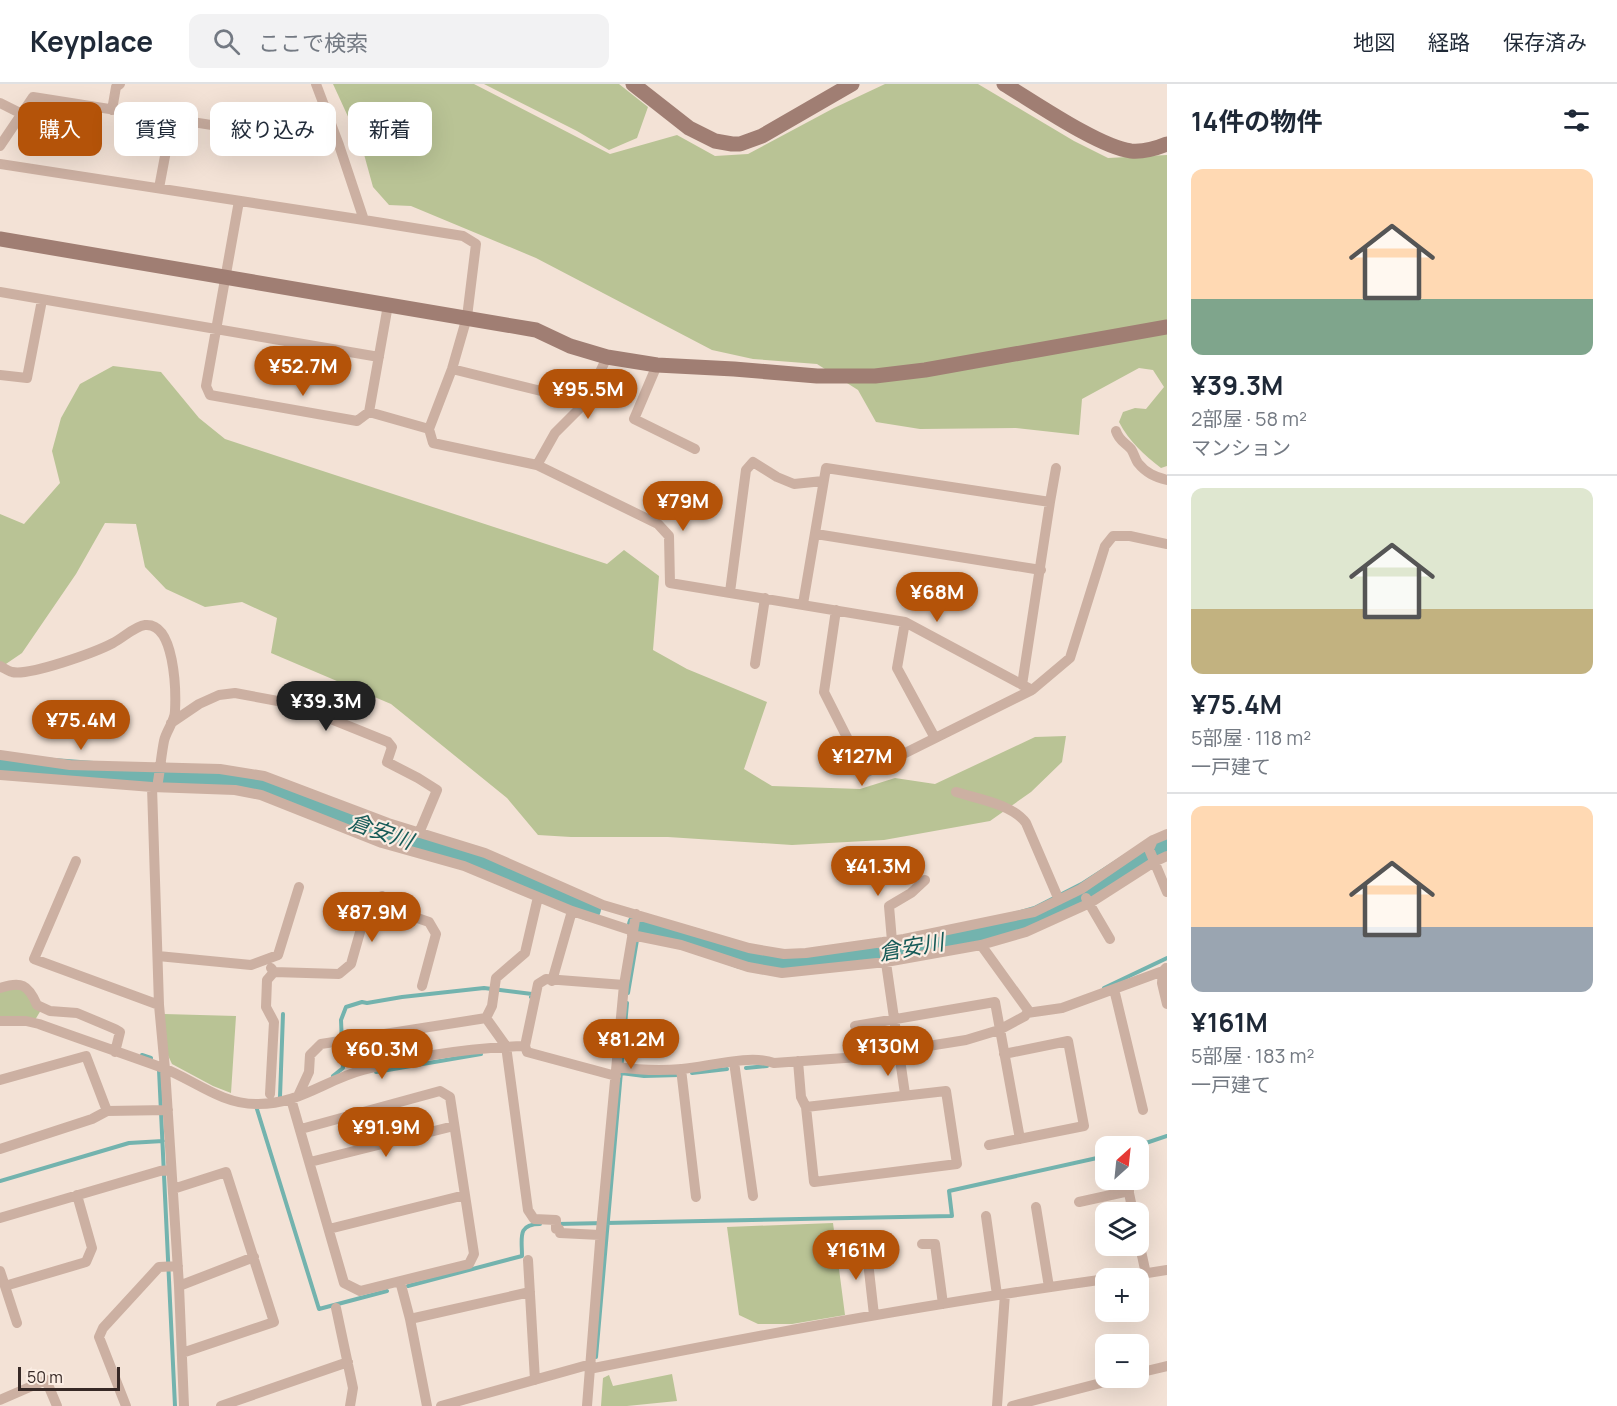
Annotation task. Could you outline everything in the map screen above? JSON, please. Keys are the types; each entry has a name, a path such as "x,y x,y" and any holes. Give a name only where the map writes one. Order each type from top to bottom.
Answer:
{"street":[{"path":"102,108 112,110 116,87 120,84"},
{"path":"316,84 364,220"},
{"path":"633,84 689,128 715,141 732,144 762,136 852,84"},
{"path":"1004,84 1119,149 1145,151 1167,144"},
{"path":"30,102 33,97 63,102"},
{"path":"0,103 18,112"},
{"path":"0,146 18,120"},
{"path":"198,123 339,145"},
{"path":"159,188 165,156"},
{"path":"0,164 463,236 476,244 467,317 452,369 429,429 434,443 537,465 658,524 669,536 670,584 905,622 1027,688"},
{"path":"238,201 206,387 210,395 357,421 369,412 388,305"},
{"path":"0,239 536,330 570,346 608,357 657,365 817,376 874,376 925,370 1167,327"},
{"path":"0,292 379,357"},
{"path":"0,375 27,378 42,300"},
{"path":"537,465 555,433 586,402 608,357"},
{"path":"657,365 634,419 695,449"},
{"path":"452,369 586,402"},
{"path":"369,412 429,429"},
{"path":"1116,431 1119,439 1131,449 1137,462 1145,470 1153,476 1167,480"},
{"path":"730,592 746,470 753,462 777,477 794,484 823,482"},
{"path":"803,604 826,468 1050,502"},
{"path":"1027,688 1056,468"},
{"path":"816,534 1041,570"},
{"path":"836,610 824,692 865,773 1027,688 1070,658 1105,546 1113,536 1130,536 1167,544"},
{"path":"755,664 765,598"},
{"path":"905,622 897,668 935,738"},
{"path":"0,666 13,672 37,670 92,652 142,625 153,625 160,629 166,639 175,677 176,713 164,739 161,767 154,787 159,1005 165,1069 163,1110 166,1170 173,1190 172,1266 179,1286 184,1406"},
{"path":"171,723 199,704 219,695 235,693 294,704 388,742 392,747 387,762 437,790 419,833"},
{"path":"0,755 70,765 220,769 264,776 388,824 485,853 598,903 771,953 981,945 1026,932 1089,903 1167,856"},
{"path":"0,775 154,787 235,790 261,795 382,843 474,870 572,911 633,933 681,945 735,964 771,972 810,971 970,926 1034,912 1081,889 1167,834"},
{"path":"956,792 1001,806 1020,815 1026,823 1059,900"},
{"path":"1151,844 1154,862 1167,892"},
{"path":"76,861 34,959 159,1005"},
{"path":"905,1095 886,950 889,906 911,893 925,880"},
{"path":"158,956 251,965 278,956 299,887"},
{"path":"1081,889 1110,939"},
{"path":"274,972 339,974 351,964 368,904 382,896 400,912 429,922 436,934 422,986"},
{"path":"486,1018 492,1006 496,978 525,953 538,897"},
{"path":"593,917 598,903"},
{"path":"552,981 572,911"},
{"path":"587,1406 601,1228 620,1070 624,985 636,914"},
{"path":"981,945 1030,1013"},
{"path":"266,960 274,972"},
{"path":"624,985 546,979 538,984 525,1046 526,1052 620,1070 682,1073 734,1062 798,1061 898,1052 966,1040 999,1030 1030,1013 1070,1006 1165,969"},
{"path":"1165,969 1161,983 1167,1004"},
{"path":"270,1094 274,1022 266,1008 267,980 274,972"},
{"path":"0,988 15,983 25,986 37,1005 50,1011 77,1013 115,1029 120,1032 116,1052"},
{"path":"1114,989 1143,1110"},
{"path":"855,1026 995,1002 1020,1139"},
{"path":"301,1129 440,1091 450,1097 474,1254 469,1264 360,1291 344,1283 301,1129 298,1094 309,1072 310,1055 321,1044 486,1018"},
{"path":"486,1018 506,1050 528,1210 534,1219 556,1220 556,1229 559,1229 560,1233 601,1228"},
{"path":"0,1021 33,1023 165,1069 203,1089 236,1102 258,1104 311,1092 341,1076 363,1070 435,1056 506,1050 525,1046"},
{"path":"77,1038 106,1111"},
{"path":"989,1145 1084,1126 1068,1041 1004,1054"},
{"path":"0,1080 86,1056"},
{"path":"798,1061 801,1097 806,1107 814,1182 957,1164 946,1091 806,1107"},
{"path":"734,1062 753,1196"},
{"path":"682,1073 696,1197"},
{"path":"0,1149 92,1119 106,1111 163,1110"},
{"path":"310,1162 454,1126"},
{"path":"0,1218 166,1170"},
{"path":"173,1190 226,1172 274,1322 182,1353"},
{"path":"1079,1202 1129,1191 1131,1202"},
{"path":"5,1286 86,1262 92,1248 77,1195"},
{"path":"329,1229 465,1195"},
{"path":"1036,1207 1049,1287"},
{"path":"986,1216 1001,1295 997,1406"},
{"path":"866,1244 874,1315"},
{"path":"922,1245 935,1244 943,1304"},
{"path":"179,1286 254,1257"},
{"path":"528,1260 535,1380"},
{"path":"126,1406 99,1336 103,1328 159,1267 172,1266"},
{"path":"1149,1273 1167,1270"},
{"path":"0,1271 17,1323"},
{"path":"400,1281 427,1406"},
{"path":"441,1406 584,1366 589,1367 874,1315 1095,1281"},
{"path":"410,1319 530,1292"},
{"path":"336,1308 353,1388 350,1406"},
{"path":"221,1406 348,1362"},
{"path":"1149,1370 1167,1366"},
{"path":"0,1400 46,1380 57,1406"},
{"path":"1012,1406 1095,1385"}],"green space":[{"path":"333,84 474,84 610,154 677,135 715,156 748,154 834,108 885,84 978,84 1074,141 1108,158 1167,155 1167,466 1161,468 1143,453 1119,422 1123,412 1135,408 1146,409 1164,387 1153,370 1139,368 1082,399 1079,435 1016,428 920,429 876,422 858,390 817,364 753,359 712,350 536,258 411,206 389,205 373,187 364,156 432,156 432,102 348,102 348,117"},
{"path":"484,84 619,84 648,107 637,138 609,150 577,131"},
{"path":"113,366 161,372 199,418 225,439 607,564 624,550 659,576 653,650 687,669 767,702 744,769 772,786 860,789 895,778 935,784 1035,737 1066,736 1062,762 1031,792 990,821 884,840 792,845 668,837 538,835 507,798 391,704 271,653 277,618 242,602 205,607 166,589 145,567 136,524 105,523 76,574 22,653 0,668 0,514 24,524 60,483 52,451 61,418 80,384"},
{"path":"22,988 41,1010 35,1020 0,1018 0,991"},
{"path":"164,1014 236,1016 231,1093 172,1064 166,1051"},
{"path":"833,1223 845,1315 792,1324 758,1324 739,1315 727,1227"},
{"path":"672,1374 677,1401 601,1406 603,1378 609,1375 613,1386"}],"waterway":[{"name":"倉安川","path":"0,766 146,777"},
{"name":"倉安川","path":"167,779 230,779 269,788 385,835 473,860 589,909"},
{"name":"倉安川","path":"639,925 695,940 741,957 769,963 789,964 873,954 980,934 1039,917 1086,893 1145,855 1167,846"},
{"name":"倉安川","path":"640,931 641,926"},
{"path":"628,993 637,940"},
{"path":"1104,988 1167,958"},
{"path":"333,1076 343,1068 341,1020 346,1007 362,1002 484,988 532,994 531,997"},
{"path":"596,1357 627,1003"},
{"path":"280,1097 283,1014"},
{"path":"376,1072 481,1054"},
{"path":"142,1055 151,1058"},
{"path":"746,1068 767,1066"},
{"path":"692,1073 727,1069"},
{"path":"159,1070 175,1406"},
{"path":"621,1073 644,1076 679,1075"},
{"path":"256,1106 319,1309 387,1291"},
{"path":"1149,1142 1167,1136"},
{"path":"0,1181 129,1143 163,1141"},
{"path":"557,1224 952,1216 949,1191 1095,1158"},
{"path":"408,1286 522,1256 524,1229 527,1226 540,1224"}]}
